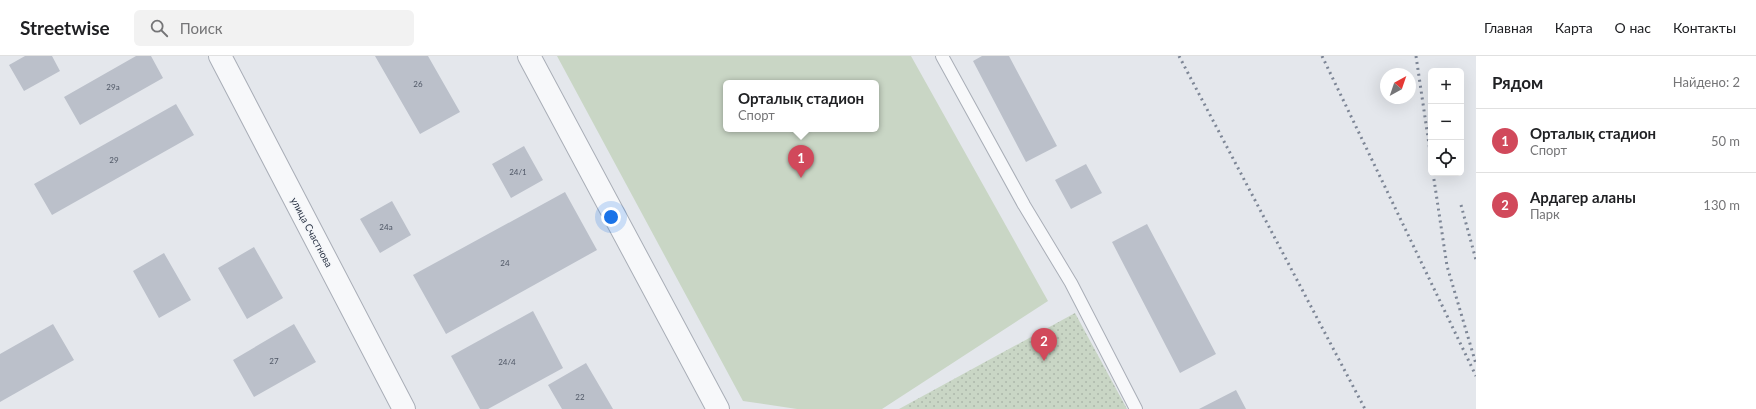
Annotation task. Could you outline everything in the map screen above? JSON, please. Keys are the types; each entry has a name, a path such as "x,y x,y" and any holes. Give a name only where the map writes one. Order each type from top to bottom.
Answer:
{"street":[{"name":"улица Счастнова","path":"220,56 404,409"},
{"path":"529,56 718,409"}],"lane":[{"path":"942,56 1024,205 1071,284 1136,409"}],"green space":[{"path":"557,56 911,56 1048,301 882,409 797,409 743,401"},
{"path":"1075,313 1127,409 899,409"}],"building":[{"path":"25,56 52,56 60,71 24,91 9,65"},
{"path":"136,56 151,56 163,78 80,125 64,97"},
{"path":"375,56 428,56 460,112 420,134"},
{"path":"982,56 1009,56 1057,146 1026,162 973,61"},
{"path":"176,104 194,135 52,215 34,184"},
{"path":"524,146 543,180 511,198 492,164"},
{"path":"1086,164 1102,193 1071,209 1055,180"},
{"path":"565,192 597,250 446,334 413,275"},
{"path":"392,201 411,235 380,253 360,219"},
{"path":"1147,224 1216,354 1180,373 1112,242"},
{"path":"254,247 283,298 247,319 218,268"},
{"path":"164,253 191,300 159,318 133,271"},
{"path":"533,311 563,368 488,409 480,409 451,356"},
{"path":"53,324 74,360 0,402 0,354"},
{"path":"294,324 316,362 254,397 233,360"},
{"path":"586,363 613,409 562,409 548,385"},
{"path":"1236,390 1246,409 1199,409"}],"railway":[{"path":"1179,56 1365,409"},
{"path":"1322,56 1476,376"},
{"path":"1416,56 1428,140"},
{"path":"1433,176 1447,266 1476,364"},
{"path":"1461,205 1476,260"}],"place":[{"name":"Орталық стадион","path":"801,178"},
{"name":"Ардагер аланы","path":"1044,361"}]}
